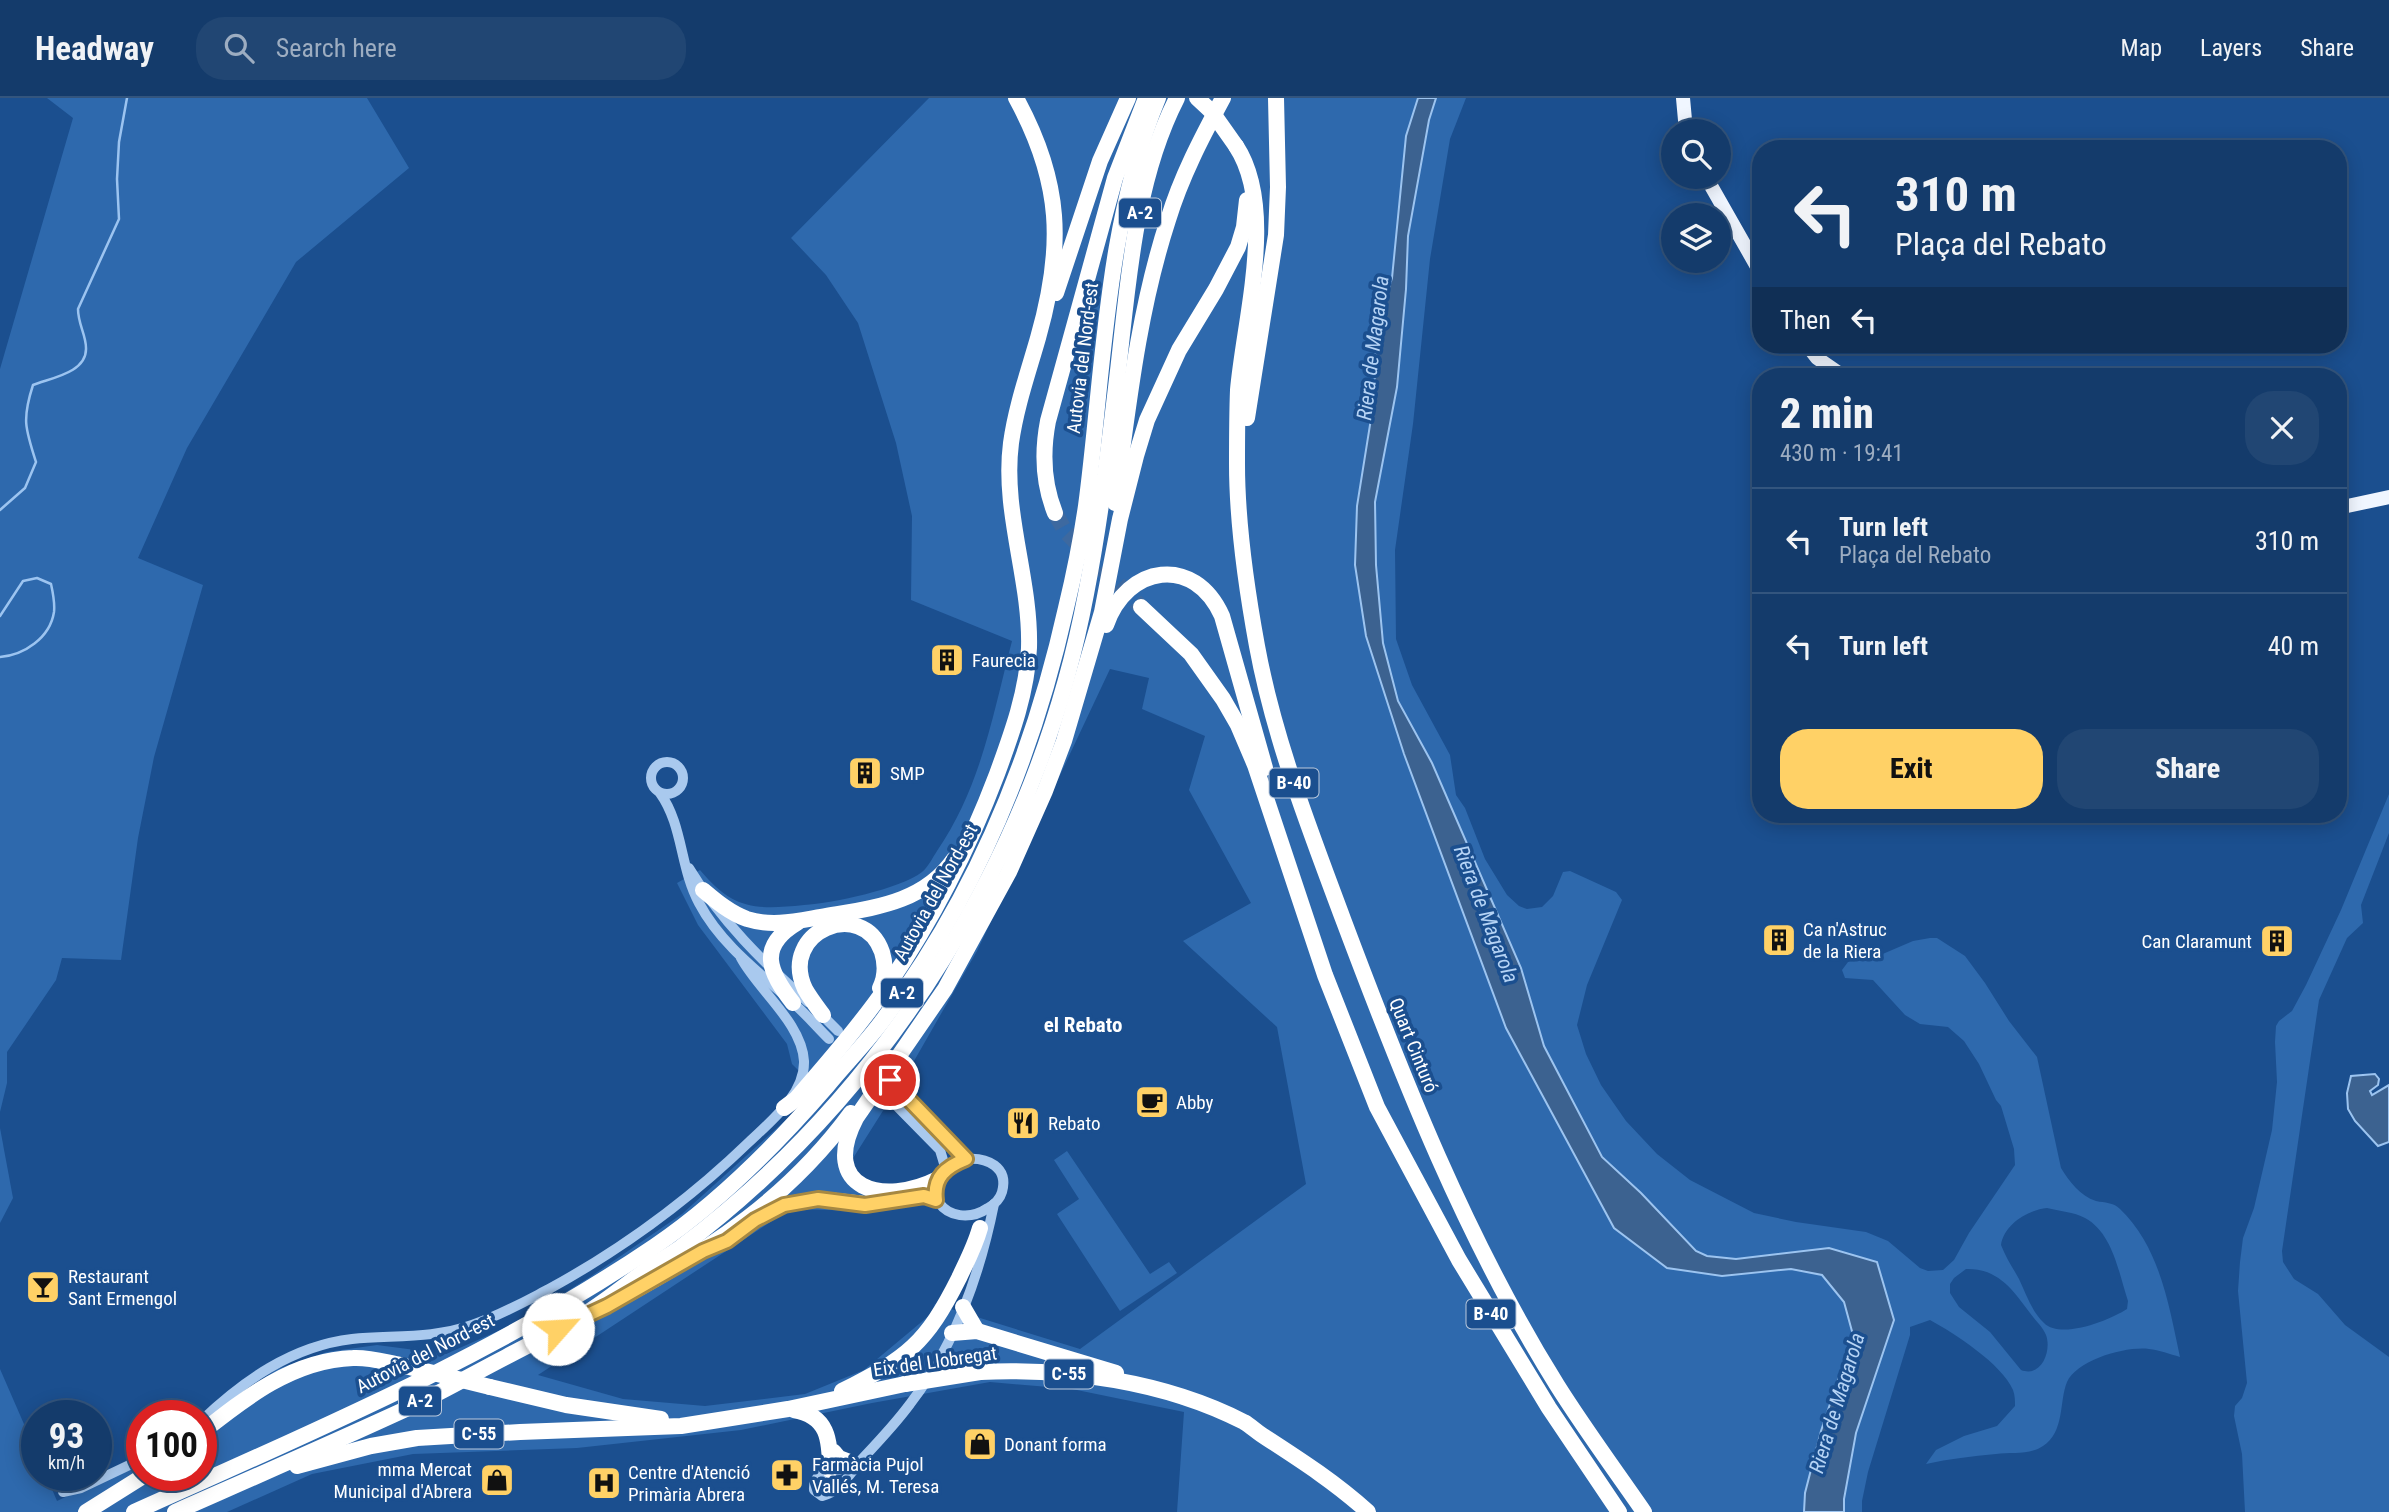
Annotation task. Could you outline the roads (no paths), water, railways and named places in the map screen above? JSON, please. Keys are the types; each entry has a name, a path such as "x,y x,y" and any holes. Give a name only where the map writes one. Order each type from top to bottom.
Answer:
{"highway":[{"path":"784,1108 796,1099 887,987 931,917 956,871 1007,746 1026,676 1028,622 1012,509 1010,452 1018,405 1038,337 1053,268 1055,219 1044,160 1016,98"},
{"path":"1038,337 1067,264 1100,161 1128,98"},
{"path":"1055,513 1048,493 1045,466 1048,421 1115,178 1146,98"},
{"name":"Autovia del Nord-est","path":"134,1512 401,1391 550,1313 659,1244 728,1188 768,1150 806,1111 880,1023 947,922 981,858 1026,751 1042,702 1059,642 1085,512 1116,249 1138,153 1158,98"},
{"name":"Autovia del Nord-est","path":"175,1512 410,1407 583,1316 678,1249 734,1203 793,1149 837,1102 895,1032 965,925 1005,847 1043,754 1070,663 1082,611 1108,452 1132,251 1151,167 1177,98"},
{"path":"1198,98 1212,112 1236,146 1250,174 1257,215 1238,392 1239,526 1243,553"},
{"path":"1094,634 1136,345 1150,280 1168,218 1196,148 1223,98"},
{"path":"1243,553 1245,440 1251,385 1276,235 1276,98"},
{"path":"942,1175 922,1187 909,1190 878,1192 866,1188 849,1173 844,1160 847,1136 856,1118 945,989 1009,872 1045,791 1073,712 1102,612 1136,456 1147,420 1179,350 1232,261 1244,227 1246,192 1236,146"},
{"name":"Quart Cinturó","path":"1243,553 1257,649 1291,773 1375,1005 1416,1106 1460,1206 1506,1295 1557,1385 1644,1512"},
{"path":"1073,712 1085,695 1110,613 1128,589 1138,581 1162,574 1182,576 1203,588 1222,617 1325,975"},
{"path":"1141,607 1191,654 1238,725 1255,765 1325,975"},
{"path":"703,890 730,911 747,919 763,922 799,921 875,909 923,889 942,874 968,841"},
{"path":"793,1003 776,981 770,956 782,932 799,921"},
{"path":"823,1015 804,987 800,970 801,958 804,947 819,931 840,924 866,932 880,946 884,958 884,980 868,1011"},
{"name":"B-40","path":"1325,975 1377,1107 1459,1260 1549,1408 1619,1512"},
{"path":"583,1316 607,1306 703,1251 756,1214 812,1160 848,1117 937,990 950,977"},
{"path":"703,1251 727,1241 773,1210 803,1201 829,1199 865,1205 924,1196 936,1200"},
{"path":"823,1401 880,1372 922,1339 946,1304 977,1241 975,1222"},
{"path":"964,1307 977,1331"},
{"path":"952,1333 977,1331 1123,1375 1157,1390"},
{"path":"217,1421 250,1396 294,1371 316,1364 354,1358 401,1365 566,1405 629,1416 709,1421"},
{"name":"Eix del Llobregat","path":"709,1421 788,1409 905,1384 980,1372 1062,1373 1157,1390 1246,1423 1323,1474 1368,1512"},
{"path":"845,1469 834,1452 828,1421 831,1414 849,1396"},
{"path":"788,1409 812,1415 821,1422 830,1455 845,1469"},
{"name":"C-55","path":"254,1477 371,1446 417,1438 655,1428 709,1421"},
{"name":"Eix del Llobregat","path":"1246,1423 1266,1428 1300,1446 1358,1489 1380,1512"},
{"path":"86,1512 126,1487"}],"main road":[{"path":"1683,98 1685,119"},
{"path":"1713,189 1752,258"},
{"path":"1815,354 1831,368"},
{"path":"2347,506 2389,497"}],"street":[{"path":"217,1407 282,1359 311,1348 341,1341 435,1335 456,1330 490,1319 543,1292 608,1254 665,1214 714,1175 784,1108 800,1082 804,1063 801,1045 794,1031 700,905 687,877 671,808 652,783 652,773 659,765 668,762 677,765 683,773 683,782 676,792 671,808"},
{"path":"660,793 676,792"},
{"path":"684,860 722,917 772,970 823,1015 833,1035 741,958"},
{"path":"890,1080 966,1159"},
{"path":"883,1092 940,1150 942,1175 935,1190 936,1200 944,1209 975,1222"},
{"path":"845,1469 910,1405 932,1373 964,1307 984,1250 995,1203 1003,1188 1000,1168 980,1160 966,1159 942,1175"},
{"path":"975,1222 983,1211 995,1203"},
{"path":"975,1222 984,1250"},
{"path":"63,1492 80,1488 126,1466"}],"water":[{"name":"Riera de Magarola","path":"1418,98 1436,98 1429,120 1408,236 1397,387 1375,502 1376,565 1383,643 1398,701 1432,763 1521,968 1544,1046 1602,1157 1641,1193 1696,1251 1707,1256 1736,1259 1829,1248 1877,1262 1894,1320 1856,1433 1844,1512 1804,1512 1805,1493 1821,1431 1853,1335 1844,1302 1822,1275 1791,1269 1722,1276 1667,1268 1614,1228 1506,1028 1404,754 1366,636 1355,565 1357,506 1374,400 1376,330 1392,278 1406,136"},
{"path":"2375,1074 2379,1079 2378,1085 2370,1091 2372,1095 2389,1085 2389,1142 2378,1146 2355,1121 2348,1109 2347,1093 2351,1076"}],"waterway":[{"path":"0,510 25,488 36,462 26,424 33,385 74,369 85,356 86,343 78,309 119,219 119,142 127,98"},
{"path":"0,616 23,581 37,578 51,584 54,612 47,630 27,649 0,657"}],"tunnel":[{"path":"1055,513 1065,531 1141,607"}],"place":[{"name":"Faurecia","path":"947,660"},
{"name":"SMP","path":"865,773"},
{"name":"Ca n'Astruc de la Riera","path":"1779,940"},
{"name":"Can Claramunt","path":"2277,941"},
{"name":"Abby","path":"1152,1102"},
{"name":"Rebato","path":"1023,1123"},
{"name":"Restaurant Sant Ermengol","path":"43,1287"},
{"name":"Donant forma","path":"980,1444"},
{"name":"Farmàcia Pujol Vallés, M. Teresa","path":"787,1475"},
{"name":"mma Mercat Municipal d'Abrera","path":"497,1480"},
{"name":"Centre d'Atenció Primària Abrera","path":"604,1483"}],"district":[{"name":"el Rebato","path":"1083,1025"}]}
